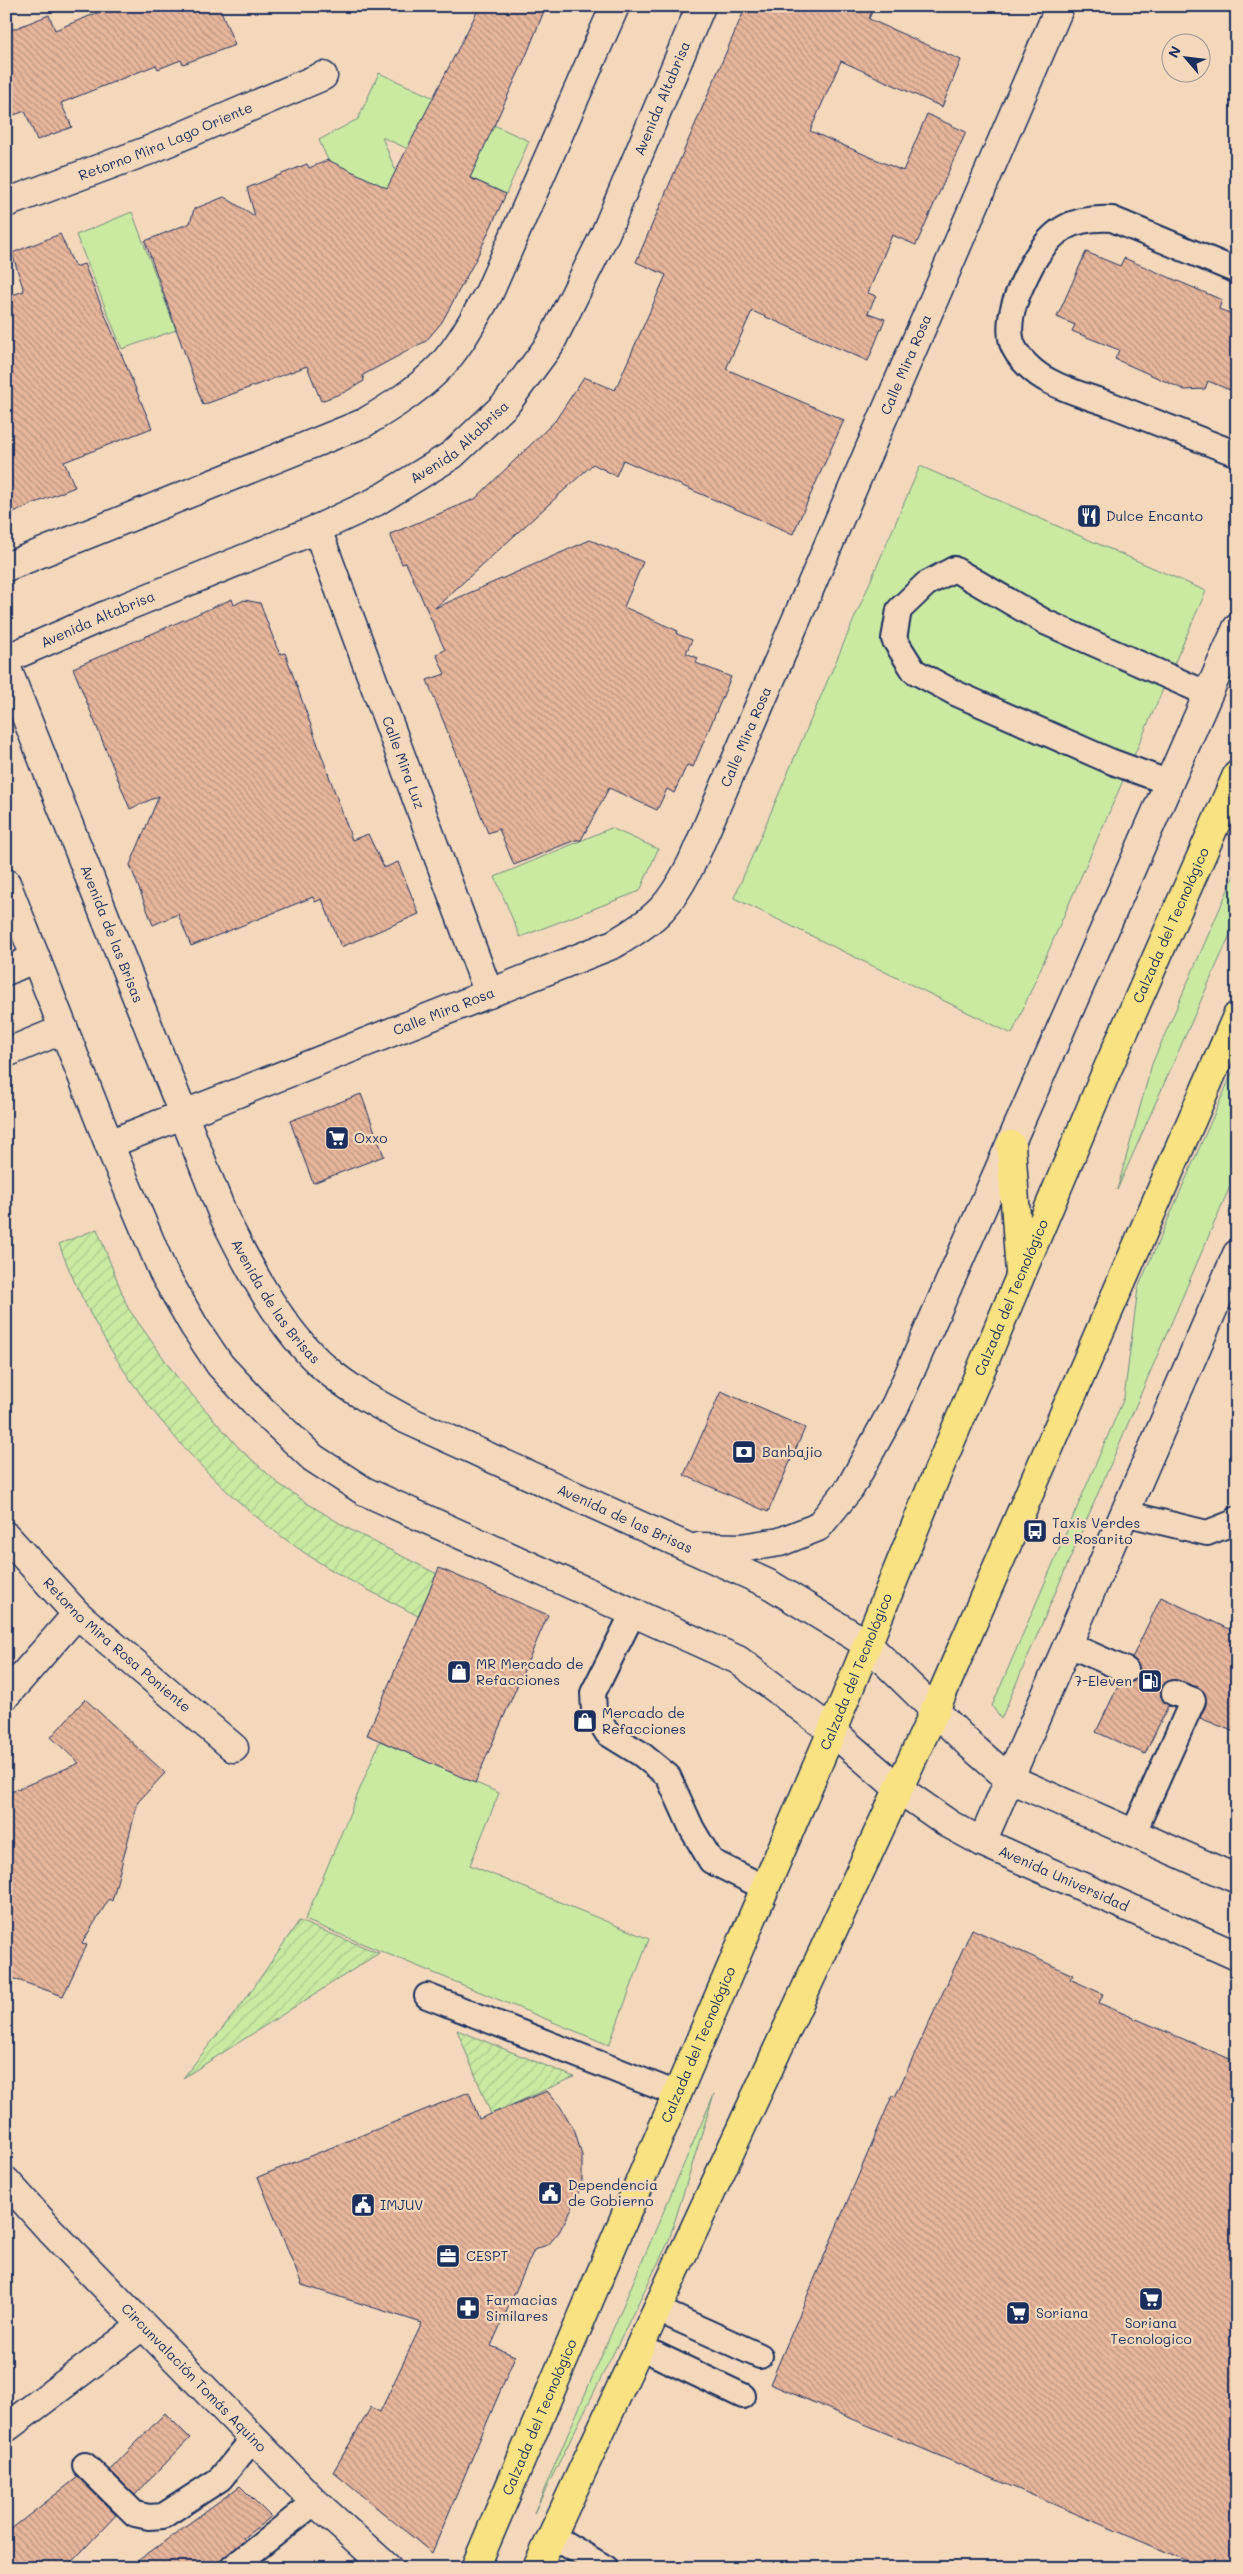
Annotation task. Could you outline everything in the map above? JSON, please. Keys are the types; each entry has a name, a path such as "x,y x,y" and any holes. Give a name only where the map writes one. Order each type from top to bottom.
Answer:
{"main road":[{"name":"Calzada del Tecnológico","path":"475,2568 832,1731 1104,1077 1237,776"},
{"path":"537,2568 935,1710 1237,1016"},
{"path":"1011,1145 1020,1277"}],"street":[{"path":"6,567 364,423 401,401 435,372 463,337 489,294 615,6"},
{"name":"Avenida Altabrisa","path":"6,659 106,615 317,529 375,502 452,455 506,404 550,344 605,234 701,6"},
{"name":"Calle Mira Rosa","path":"109,1144 614,944 642,928 654,918 677,891 693,860 843,514 1060,6"},
{"name":"Retorno Mira Lago Oriente","path":"6,203 147,151 323,76"},
{"name":"Calle Mira Luz","path":"317,529 489,994"},
{"path":"687,1547 741,1548 780,1542 818,1528 850,1488 896,1404 1011,1145 1167,782 1237,628"},
{"name":"Avenida de las Brisas","path":"6,666 223,1215 246,1263 281,1318 326,1369 362,1395 404,1418 769,1584 868,1644 935,1710"},
{"path":"6,883 109,1144 163,1272 220,1366 263,1412 313,1458 364,1491 738,1660 832,1731"},
{"path":"6,971 36,958"},
{"path":"6,1052 64,1029"},
{"path":"982,1842 1008,1778 1237,1254"},
{"name":"Retorno Mira Rosa Poniente","path":"6,1536 77,1614 234,1748"},
{"path":"6,1695 77,1614"},
{"path":"935,1710 970,1745 1008,1778 1237,1880"},
{"name":"Avenida Universidad","path":"832,1731 899,1789 949,1824 982,1842 1237,1956"},
{"name":"Circunvalación Tomás Aquino","path":"6,2181 142,2326 315,2502 388,2568"},
{"path":"6,2428 142,2326"}],"lane":[{"path":"1237,271 1112,219 1090,218 1062,228 1042,246 1024,279 1015,302 1010,328 1013,345 1022,359 1048,381 1237,454"},
{"path":"1167,782 1110,761 955,693 914,671 894,639 899,610 926,584 954,569 1045,622 1208,694"},
{"path":"1124,1513 1207,1533 1235,1522 1237,1519"},
{"path":"633,1613 593,1693 594,1711 606,1733 641,1754 668,1776 692,1829 711,1862 765,1888"},
{"path":"1067,1644 1126,1670"},
{"path":"1133,1834 1193,1700 1174,1692"},
{"path":"427,1996 677,2094"},
{"path":"656,2309 760,2356"},
{"path":"640,2347 743,2396"},
{"path":"85,2465 135,2514 149,2517 162,2516 220,2479 253,2439"},
{"path":"232,2568 315,2502"},
{"path":"552,2536 606,2568"}],"green space":[{"path":"379,73 529,141 506,194 382,137 419,230 369,252 319,140 358,119"},
{"path":"132,212 176,330 122,349 76,235"},
{"path":"920,466 1206,591 1012,1034 734,898"},
{"path":"611,828 658,849 640,891 520,937 495,877"},
{"path":"1237,869 1237,919 1117,1190 1152,1064"},
{"path":"1237,1062 1237,1170 1001,1719 992,1706 1124,1398 1138,1288"},
{"path":"97,1229 128,1308 179,1380 239,1448 279,1484 310,1505 349,1529 437,1574 418,1616 336,1573 281,1536 240,1503 201,1466 166,1426 133,1384 104,1339 80,1292 59,1244"},
{"path":"380,1741 499,1793 470,1865 649,1939 609,2045 305,1920"},
{"path":"299,1921 379,1953 183,2078 245,2000"},
{"path":"457,2030 574,2077 491,2114"},
{"path":"714,2094 668,2243 534,2513"}],"building":[{"path":"114,6 219,6 235,45 183,64 181,60 158,69 156,65 61,103 72,127 37,140 25,111 6,118 6,32 49,15 55,30"},
{"path":"480,6 546,6 526,56 470,178 506,194 477,257 442,322 426,341 363,375 364,381 345,392 321,401 307,366 203,405 145,241 190,223 194,209 224,197 255,216 247,188 307,164 309,168 328,160 387,188"},
{"path":"746,6 874,6 869,19 961,60 942,107 841,61 810,131 903,171 927,114 966,132 916,245 892,235 868,293 876,296 868,313 885,319 868,361 752,311 726,369 844,420 793,534 623,460 616,476 593,464 435,608 590,540 643,562 624,607 678,631 677,634 692,640 686,653 698,658 696,663 731,677 693,767 687,765 674,793 667,789 657,810 609,788 581,840 575,840 514,865 499,829 488,833 427,680 445,674 436,654 445,650 406,563 402,564 390,534 475,499 555,421 584,377 615,390 666,275 636,262"},
{"path":"60,234 75,267 84,264 152,428 64,462 75,487 6,515 6,297 24,291 12,253"},
{"path":"1086,252 1120,266 1124,258 1222,300 1219,309 1237,316 1237,393 1208,381 1205,389 1185,390 1115,359 1119,350 1072,331 1075,325 1057,317"},
{"path":"232,599 234,605 244,600 260,603 277,648 281,654 285,653 352,840 368,834 384,868 398,862 419,914 341,947 322,899 315,902 313,897 191,946 178,914 153,925 130,865 159,796 130,809 73,668"},
{"name":"Oxxo","path":"361,1094 384,1156 313,1183 290,1121"},
{"name":"Banbajio","path":"721,1391 805,1428 768,1512 684,1475"},
{"name":"MR Mercado de Refacciones","path":"439,1568 548,1615 475,1783 367,1735"},
{"name":"7-Eleven","path":"1161,1597 1237,1633 1237,1733 1200,1718 1206,1705 1204,1692 1198,1687 1171,1680 1165,1683 1160,1695 1164,1702 1174,1708 1168,1706 1145,1754 1096,1732 1120,1682 1128,1684 1138,1676 1140,1668 1132,1658"},
{"path":"85,1699 165,1773 138,1802 112,1901 109,1899 82,1943 87,1945 63,1996 6,1976 6,1794 79,1763 51,1737"},
{"name":"Soriana","path":"972,1929 1073,1975 1070,1979 1103,1994 1099,2003 1237,2062 1237,2568 1204,2568 770,2384 892,2096 895,2097"},
{"path":"547,2091 560,2106 575,2131 582,2156 582,2183 572,2208 559,2232 549,2244 534,2250 491,2346 515,2356 432,2553 333,2472 371,2407 380,2412 422,2323 302,2285 258,2177 469,2092 479,2119"},
{"path":"165,2413 190,2438 135,2495 110,2470"},
{"path":"78,2477 116,2515 66,2568 6,2568 6,2533"},
{"path":"240,2486 271,2517 243,2538 245,2540 223,2558 219,2568 128,2568"}],"place":[{"name":"Dulce Encanto","path":"1089,516"},
{"name":"Oxxo","path":"337,1138"},
{"name":"Banbajio","path":"744,1452"},
{"name":"Taxis Verdes de Rosarito","path":"1035,1531"},
{"name":"MR Mercado de Refacciones","path":"459,1672"},
{"name":"7-Eleven","path":"1150,1681"},
{"name":"Mercado de Refacciones","path":"585,1721"},
{"name":"Dependencia de Gobierno","path":"550,2193"},
{"name":"IMJUV","path":"363,2205"},
{"name":"CESPT","path":"448,2256"},
{"name":"Soriana Tecnologico","path":"1151,2299"},
{"name":"Farmacias Similares","path":"468,2308"},
{"name":"Soriana","path":"1018,2313"}]}
